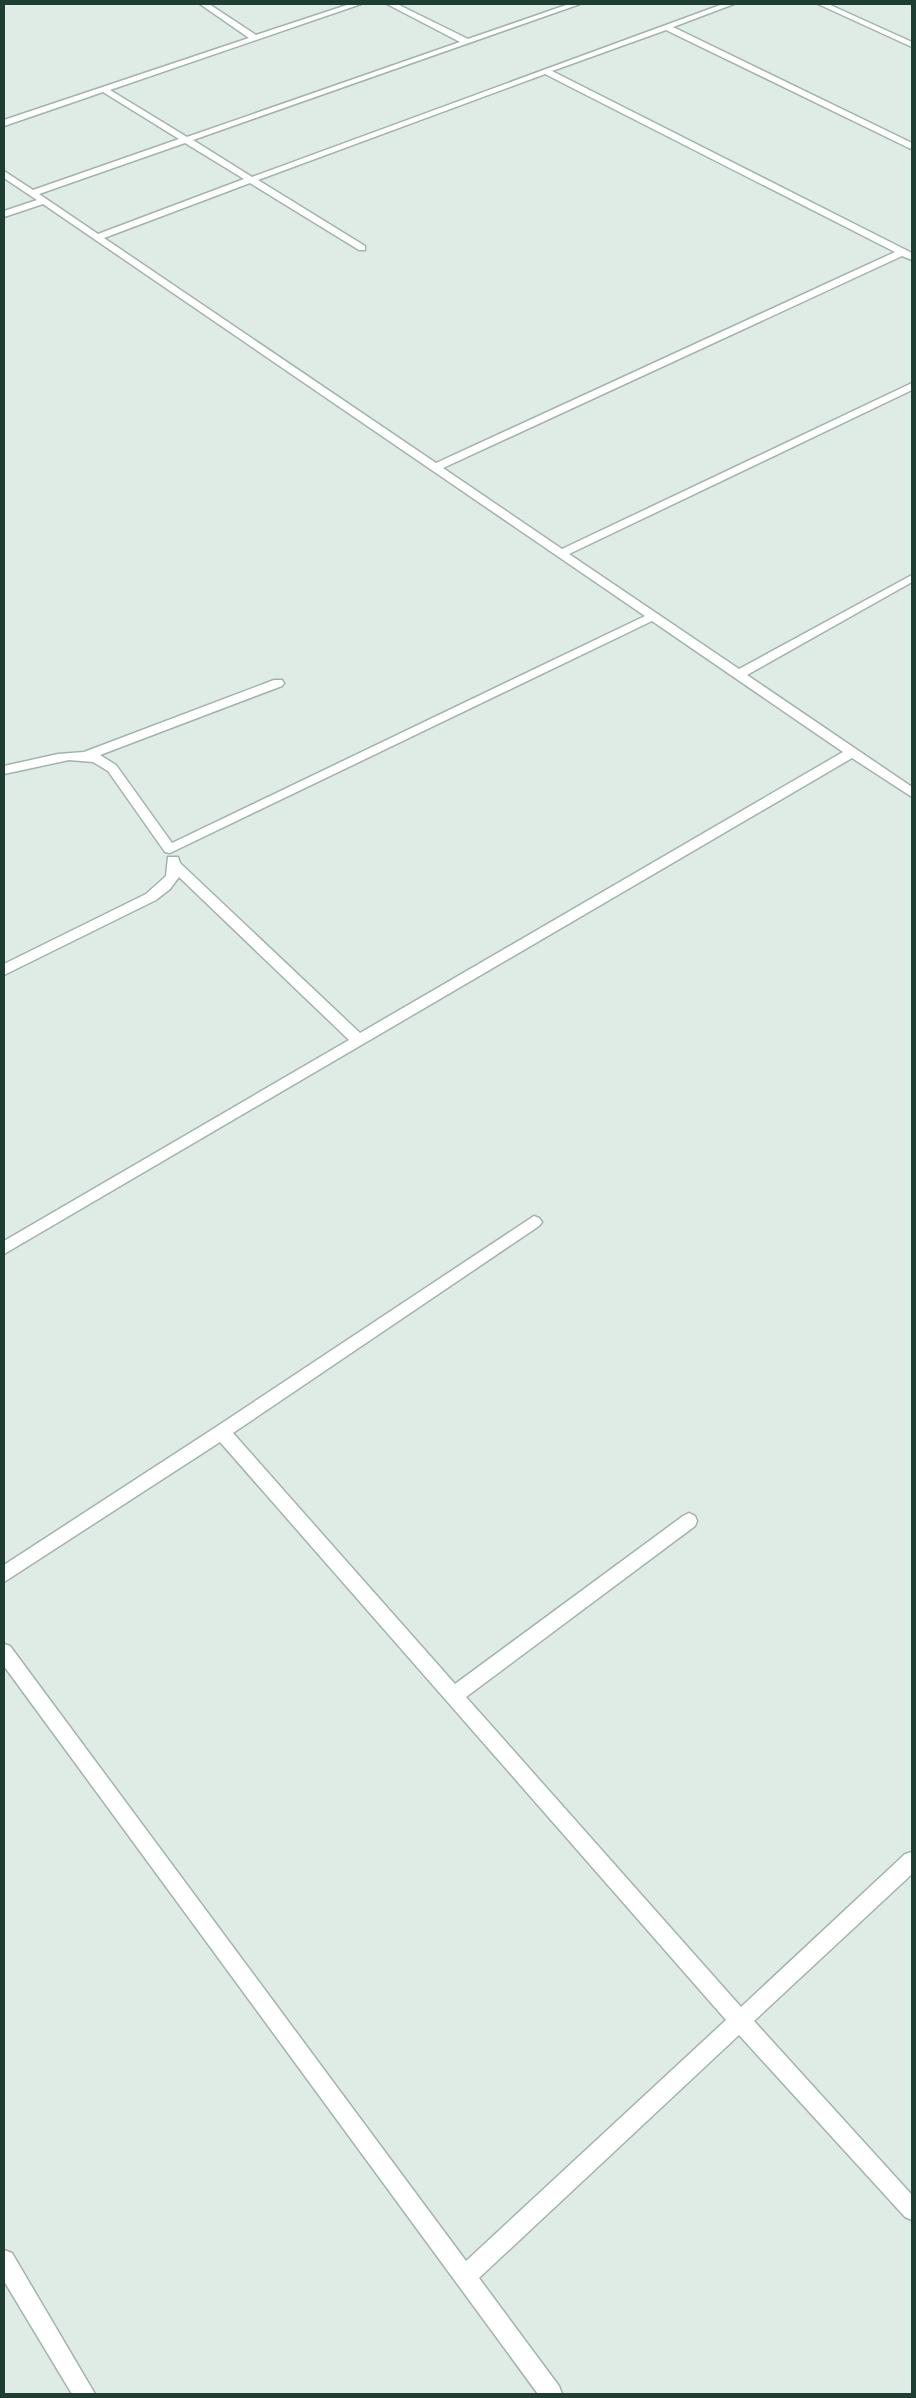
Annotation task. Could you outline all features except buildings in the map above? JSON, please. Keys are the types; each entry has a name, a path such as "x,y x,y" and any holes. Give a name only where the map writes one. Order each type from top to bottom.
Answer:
{"street":[{"path":"204,4 255,38"},
{"path":"4,123 357,4"},
{"path":"391,4 467,42"},
{"path":"32,193 576,4"},
{"path":"98,237 730,4"},
{"path":"822,4 912,45"},
{"path":"666,27 912,146"},
{"path":"545,71 908,255"},
{"path":"103,89 362,248"},
{"path":"4,174 912,793"},
{"path":"4,214 44,201"},
{"path":"436,467 908,255"},
{"path":"562,553 912,386"},
{"path":"739,674 912,578"},
{"path":"170,849 654,616"},
{"path":"4,770 71,756 87,755 278,683"},
{"path":"4,1248 852,752"},
{"path":"87,755 101,759 112,768 170,849 176,866 359,1040"},
{"path":"4,970 151,897 172,880 176,866"},
{"path":"4,1574 222,1432 534,1222"},
{"path":"222,1432 740,2021 912,2210"},
{"path":"454,1695 689,1521"},
{"path":"4,1652 551,2394"},
{"path":"464,2277 912,1861"},
{"path":"4,2261 84,2394"}]}
